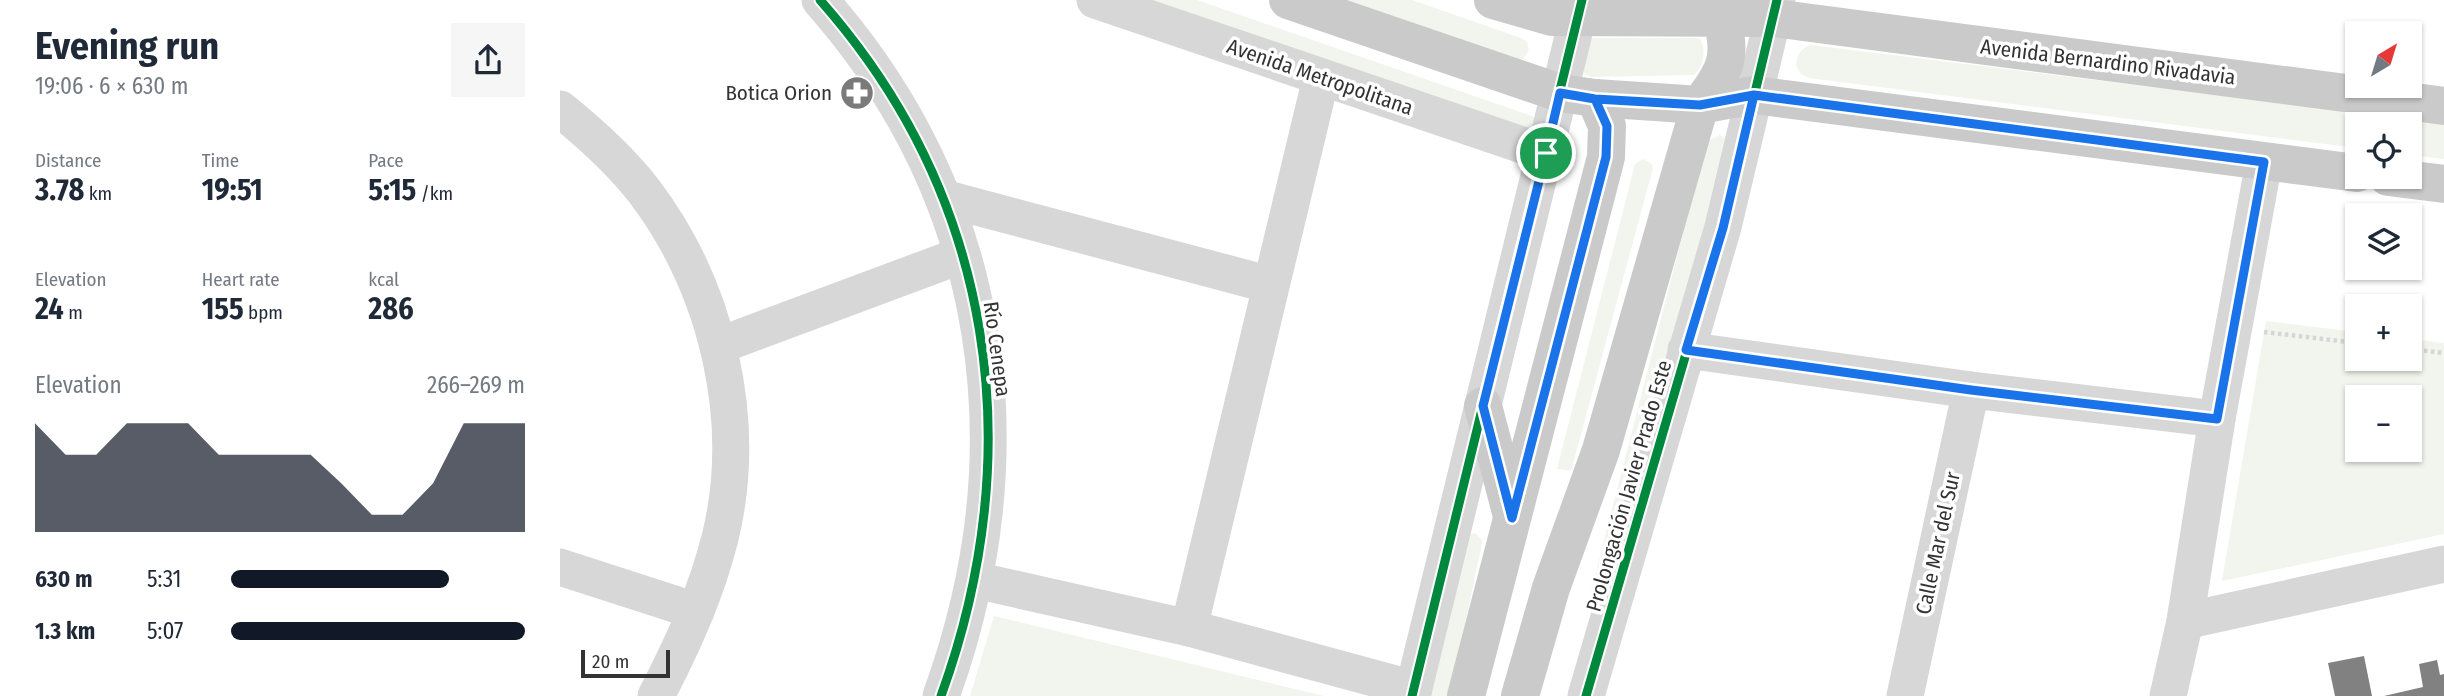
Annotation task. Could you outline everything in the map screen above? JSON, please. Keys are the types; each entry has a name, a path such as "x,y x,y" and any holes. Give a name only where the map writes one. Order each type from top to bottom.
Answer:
{"main road":[{"path":"1288,0 1578,96 1700,105 1754,95 2345,172"},
{"path":"1493,0 1527,12 1552,17 1579,9 1711,19 1775,9"},
{"name":"Avenida Bernardino Rivadavia","path":"1775,9 2444,106"},
{"name":"Prolongación Javier Prado Este","path":"1520,696 1551,588 1601,450 1700,105 1725,64 1728,41 1711,19"},
{"path":"1466,696 1606,157 1607,126 1578,96"},
{"path":"2422,181 2444,184"},
{"path":"1483,406 1512,518"}],"street":[{"name":"Río Cenepa","path":"820,0 869,62 898,106 943,198 962,256 985,362 989,417 985,513 975,580 955,657 941,696"},
{"name":"Avenida Metropolitana","path":"1095,0 1546,153"},
{"path":"1652,0 1711,19"},
{"path":"975,580 1189,628 1413,692 1546,153 1578,96 1579,9"},
{"name":"Prolongación Javier Prado Este","path":"1587,696 1723,228 1775,9"},
{"path":"1189,628 1321,78"},
{"path":"560,109 590,133 618,161 666,223 686,257 698,286 718,346 726,384 730,461 720,538 696,611 656,696"},
{"path":"2168,696 2185,621 2217,419 2264,162"},
{"path":"943,198 1271,285"},
{"path":"718,346 962,256"},
{"path":"1686,350 1971,390 2217,419"},
{"name":"Calle Mar del Sur","path":"1905,696 1971,390"},
{"path":"2185,621 2444,564"},
{"path":"560,567 696,611"}],"path":[{"path":"2233,328 2345,342"},
{"path":"2422,351 2444,354"}],"shaded area":[{"path":"1139,0 1197,0 1532,116 1536,119 1536,130"},
{"path":"1333,0 1412,0 1521,38 1527,42 1529,50 1523,59 1516,61"},
{"path":"1695,38 1702,43 1703,58 1694,75 1591,77 1582,69 1589,39"},
{"path":"1811,45 2355,112 2345,112 2345,146 1809,78 1801,74 1796,66 1804,48"},
{"path":"2422,120 2444,123 2444,159 2422,156"},
{"path":"1720,135 1726,140 1610,608 1588,603 1705,147 1709,140"},
{"path":"1643,159 1652,164 1653,168 1571,471 1557,469 1635,164"},
{"path":"2266,321 2345,331 2345,371 2422,371 2422,340 2444,343 2444,534 2222,581"},
{"path":"1475,533 1482,540 1481,548 1450,696 1430,696 1470,534"},
{"path":"994,616 1324,696 970,696"}],"building":[{"path":"2364,656 2372,696 2335,696 2328,663"},
{"path":"2437,660 2440,675 2444,674 2444,696 2384,696 2423,687 2419,664"}],"cycle path":[{"path":"820,0 879,77 925,158 959,243 980,330 988,420 984,512 969,604 941,696"},
{"path":"1412,696 1582,0"},
{"path":"1586,696 1723,227 1777,0"}],"place":[{"name":"Botica Orion","path":"857,93"}],"route":[{"path":"1546,153 1483,406 1512,518 1606,157 1607,126 1595,99 1700,105 1754,95 2264,162 2217,419 1971,390 1686,350 1723,228 1754,95 1700,105 1595,99 1560,93 1546,153"}]}
